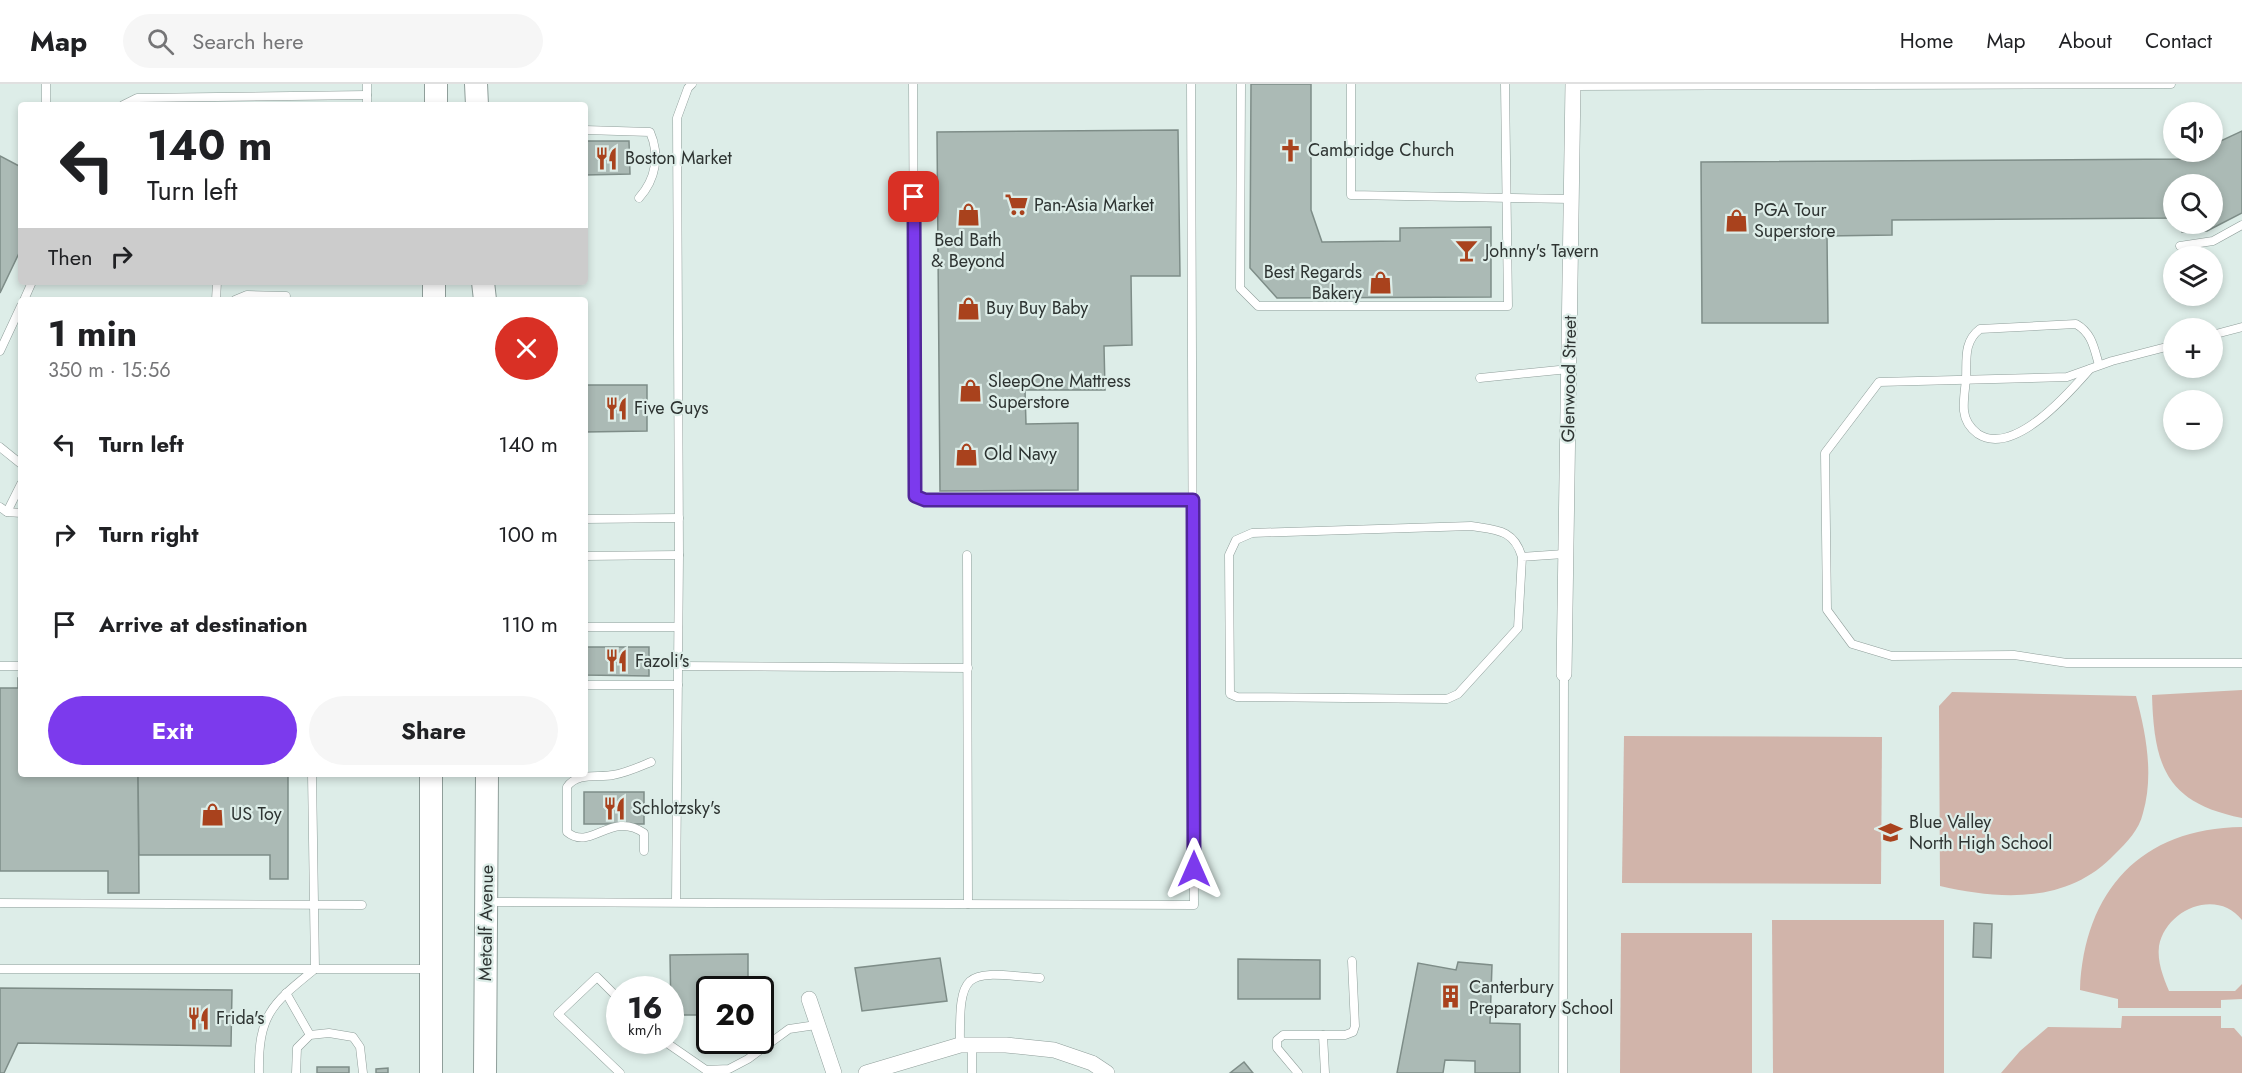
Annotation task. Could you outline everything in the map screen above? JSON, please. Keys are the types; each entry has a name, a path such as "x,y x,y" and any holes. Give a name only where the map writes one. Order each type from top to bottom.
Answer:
{"main road":[{"path":"436,84 436,102"},
{"path":"476,84 477,102"},
{"path":"431,777 431,1073"},
{"name":"Metcalf Avenue","path":"485,1073 487,777"}],"street":[{"name":"Glenwood Street","path":"1564,674 1564,554 1570,368 1573,85"},
{"path":"808,999 834,1073"},
{"path":"866,1073 966,1045 1006,1045 1054,1050 1092,1063 1107,1073"}],"lane":[{"path":"46,84 46,102"},
{"path":"367,84 367,102"},
{"path":"676,902 679,555 677,118 688,88 692,84"},
{"path":"913,84 915,496 925,500 1193,500"},
{"path":"486,902 1194,905 1191,84"},
{"path":"1241,84 1240,288 1258,306 1508,306 1505,84"},
{"path":"1351,84 1351,195 1572,199"},
{"path":"1573,85 2171,84"},
{"path":"129,102 137,98 216,101 367,95"},
{"path":"588,130 650,132 654,142 656,163 652,177 639,198"},
{"path":"2180,246 2213,241 2242,225"},
{"path":"242,297 247,295 286,296"},
{"path":"0,351 18,312"},
{"path":"2076,324 2085,330 2091,339 2095,367 2052,411 2019,432 1998,438 1985,437 1968,425 1964,412 1966,347 1972,335 1980,329 2076,324"},
{"path":"2223,332 2242,327"},
{"path":"2163,348 2067,377 1879,382 1825,453 1827,610 1852,644 1892,656 2014,655 2067,663 2242,663"},
{"path":"1480,378 1570,368"},
{"path":"0,447 18,462"},
{"path":"4,509 18,488"},
{"path":"588,519 679,518"},
{"path":"1471,526 1505,532 1519,546 1522,557 1518,628 1458,694 1447,699 1238,697 1230,694 1229,555 1236,540 1252,533 1471,526"},
{"path":"1522,557 1564,554"},
{"path":"588,556 679,555"},
{"path":"967,555 969,904"},
{"path":"588,627 678,627"},
{"path":"0,666 18,666"},
{"path":"678,666 968,668"},
{"path":"1563,1073 1564,674"},
{"path":"588,685 678,685"},
{"path":"588,776 615,775 651,762"},
{"path":"312,777 315,969"},
{"path":"579,777 571,781 567,787 567,832 573,838 589,838 609,827 636,827 644,833 644,851"},
{"path":"0,903 362,905"},
{"path":"1298,1073 1277,1048 1277,1040 1283,1035 1353,1032 1355,1026 1352,961"},
{"path":"0,969 431,969"},
{"path":"258,1073 261,1028 275,1003 315,969"},
{"path":"972,1073 960,1002 964,987 971,979 996,974 1040,978"},
{"path":"606,986 597,977 558,1014 621,1073"},
{"path":"286,993 310,1035"},
{"path":"683,1054 706,1070 729,1070 789,1029 816,1025"},
{"path":"296,1073 297,1048 310,1035 329,1033 353,1037 360,1047 363,1073"},
{"path":"1323,1035 1325,1073"}],"shaded area":[{"path":"2242,690 2242,818 2216,811 2196,802 2169,778 2156,742 2152,695"},
{"path":"1952,692 2136,696 2146,739 2148,784 2141,819 2136,830 2115,854 2096,870 2076,882 2055,890 2010,895 1986,894 1940,886 1939,706"},
{"path":"1624,736 1882,737 1881,884 1622,883"},
{"path":"2242,827 2242,920 2232,910 2219,905 2207,904 2194,907 2171,922 2159,946 2159,957 2169,991 2235,991 2242,984 2242,999 2221,1000 2221,1008 2118,1008 2118,999 2080,990 2084,955 2093,923 2106,895 2125,872 2147,853 2175,839 2206,830"},
{"path":"1772,920 1944,920 1944,1073 1773,1073"},
{"path":"1621,933 1752,933 1752,1073 1620,1073"},
{"path":"2122,1016 2221,1016 2221,1028 2234,1028 2242,1037 2242,1073 2001,1073 2020,1051 2048,1027 2121,1028"}],"building":[{"path":"1251,84 1311,84 1311,210 1322,242 1400,241 1400,228 1491,227 1491,297 1277,298 1250,268"},
{"path":"1178,130 1180,276 1131,276 1132,345 1104,346 1105,390 1025,390 1026,424 1078,423 1078,490 940,491 937,132"},
{"path":"2242,131 2242,213 2223,223 2223,174 2163,174 2163,218 1892,220 1892,235 1827,236 1828,323 1702,323 1701,162 2163,159 2163,162 2223,162 2223,140"},
{"name":"Boston Market","path":"588,141 629,141 630,174 588,175"},
{"path":"0,156 18,165 18,255 0,293"},
{"name":"Five Guys","path":"588,385 647,385 647,431 588,432"},
{"name":"Fazoli's","path":"588,647 649,647 649,676 588,675"},
{"path":"0,688 18,688 18,777 138,777 139,893 108,893 108,871 0,871"},
{"name":"US Toy","path":"138,777 288,777 288,879 270,879 270,855 139,855"},
{"name":"Schlotzsky's","path":"584,792 644,792 644,824 584,824"},
{"path":"1974,923 1992,924 1991,958 1973,957"},
{"path":"748,954 748,976 696,976 696,1015 684,1015 684,976 670,976 670,955"},
{"path":"940,958 947,1001 862,1011 855,968"},
{"path":"1238,959 1320,960 1320,999 1238,999"},
{"name":"Canterbury Preparatory School","path":"1458,962 1492,965 1490,1023 1520,1024 1520,1073 1475,1073 1475,1061 1445,1060 1443,1073 1397,1073 1418,963 1456,970"},
{"path":"0,988 232,990 231,1046 18,1043 4,1073 0,1073"},
{"path":"1244,1062 1253,1073 1230,1073"},
{"path":"317,1067 349,1067 349,1073 317,1073"},
{"path":"388,1068 388,1073 376,1073 376,1069"}],"place":[{"name":"Cambridge Church","path":"1290,150"},
{"name":"Boston Market","path":"607,158"},
{"name":"Pan-Asia Market","path":"1016,205"},
{"name":"Bed Bath & Beyond","path":"968,214"},
{"name":"PGA Tour Superstore","path":"1736,220"},
{"name":"Johnny's Tavern","path":"1467,251"},
{"name":"Best Regards Bakery","path":"1380,282"},
{"name":"Buy Buy Baby","path":"968,308"},
{"name":"SleepOne Mattress Superstore","path":"970,391"},
{"name":"Five Guys","path":"616,408"},
{"name":"Old Navy","path":"966,454"},
{"name":"Fazoli's","path":"617,661"},
{"name":"Schlotzsky's","path":"614,808"},
{"name":"US Toy","path":"213,814"},
{"name":"Blue Valley North High School","path":"1891,832"},
{"name":"Canterbury Preparatory School","path":"1451,997"},
{"name":"Frida's","path":"198,1018"}],"route":[{"path":"914,197 915,496 925,500 1193,500 1194,869"}]}
